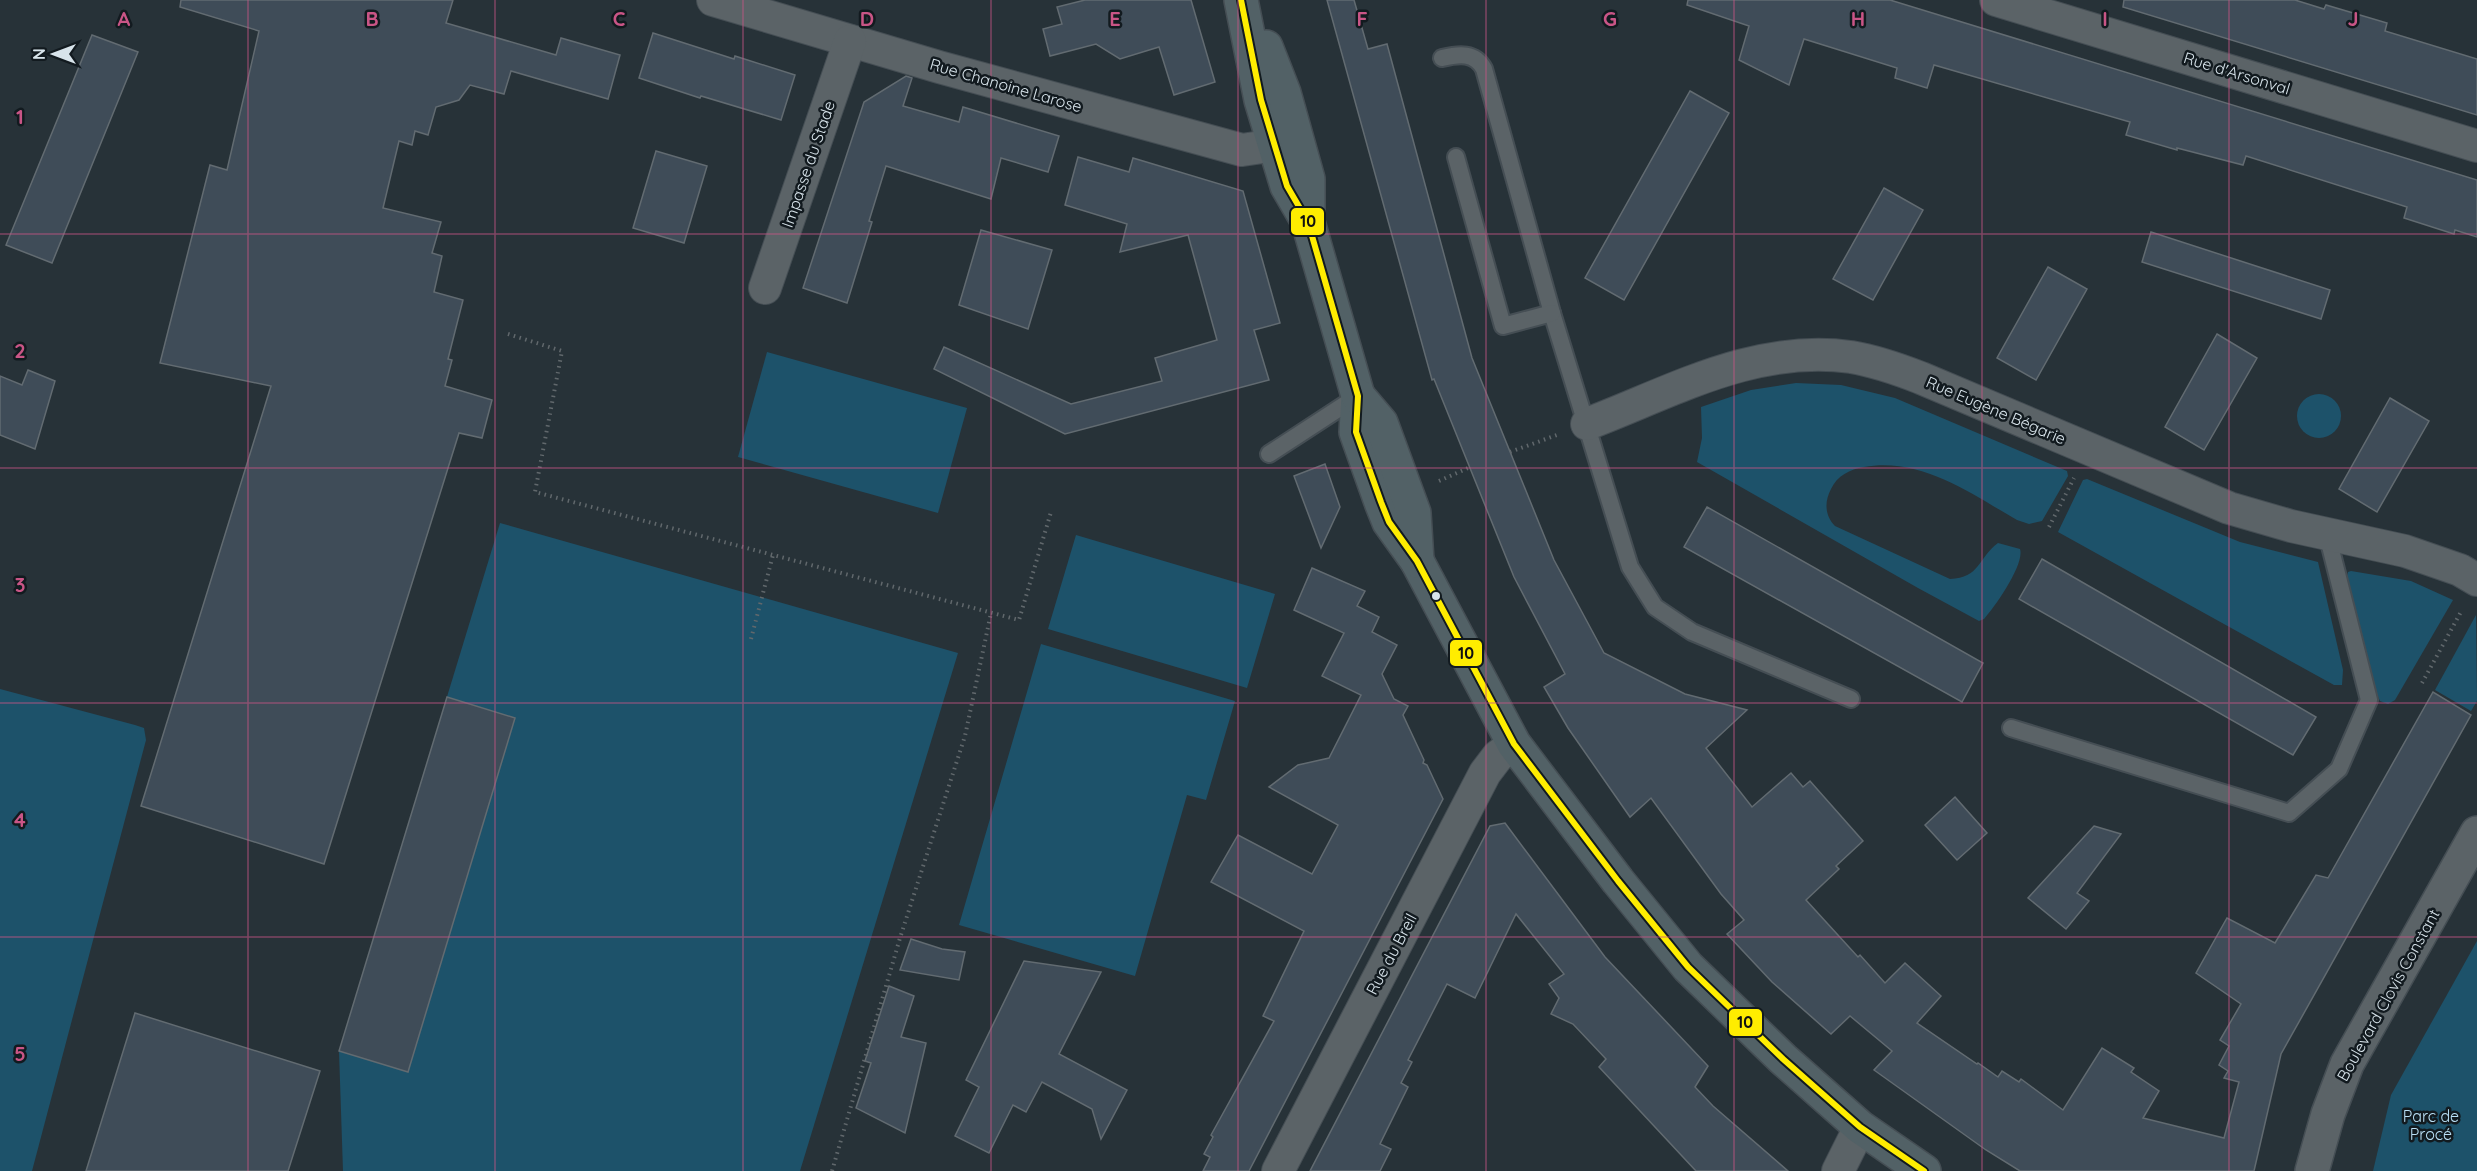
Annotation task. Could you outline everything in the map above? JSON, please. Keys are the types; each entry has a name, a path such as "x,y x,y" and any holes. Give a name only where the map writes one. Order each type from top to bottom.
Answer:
{"main road":[{"path":"1241,0 1261,100 1287,146"},
{"path":"1248,0 1284,93 1287,186 1308,222 1358,396 1356,432 1389,522 1417,561 1514,744 1618,881 1688,967 1783,1059 1860,1127 1924,1171"}],"street":[{"name":"Rue Chanoine Larose","path":"713,0 1242,150 1287,146"},
{"name":"Rue d'Arsonval","path":"1996,0 2477,146"},
{"name":"Impasse du Stade","path":"765,288 850,40"},
{"name":"Rue Eugène Bégarie","path":"1587,424 1696,379 1743,363 1804,356 1852,357 1896,368 1921,378 2229,508 2429,558 2477,580"},
{"name":"Rue du Breil","path":"1278,1171 1485,773 1497,756 1514,744"},
{"name":"Boulevard Clovis Constant","path":"2314,1168 2328,1114 2347,1064 2477,833"},
{"path":"1838,1171 1860,1127"}],"lane":[{"path":"1442,58 1461,55 1474,57 1480,61 1484,69 1552,313 1630,567 1655,608 1692,632 1851,699"},
{"path":"1456,157 1503,326 1552,313"},
{"path":"1269,454 1358,396"},
{"path":"2011,728 2289,813 2338,769 2369,700 2327,534"}],"path":[{"path":"508,333 562,351 535,492 1019,620 1051,512"},
{"path":"1510,452 1587,424"},
{"path":"2049,527 2079,470"},
{"path":"751,639 773,555"},
{"path":"2422,683 2463,608"},
{"path":"832,1171 900,938 965,736 991,613"}],"green space":[{"path":"767,352 967,408 938,513 738,457"},
{"path":"1796,383 1841,385 1895,398 2067,471 2068,476 2042,521 2029,524 2017,520 1944,480 1905,467 1885,465 1859,468 1844,474 1834,484 1827,499 1827,509 1829,518 1835,526 1950,579 1960,578 1973,571 1998,543 2020,549 2014,575 2002,596 1984,619 1979,621 1918,588 1697,462 1702,438 1701,407 1751,390"},
{"path":"2319,394 2328,395 2335,400 2340,407 2340,425 2335,432 2328,437 2319,438 2310,437 2303,432 2298,425 2297,416 2298,407 2303,400 2310,395"},
{"path":"2087,479 2240,542 2318,562 2343,670 2342,685 2334,685 2058,532 2083,480"},
{"path":"500,523 958,653 800,1171 343,1171 339,1051"},
{"path":"1076,535 1275,594 1247,688 1048,629"},
{"path":"2351,571 2411,581 2453,600 2395,700 2388,704 2380,701 2376,692 2347,576"},
{"path":"2476,615 2477,701 2471,711 2435,690"},
{"path":"1041,644 1235,701 1206,800 1187,795 1135,976 959,925"},
{"path":"0,689 144,728 146,740 32,1171 0,1171"},
{"name":"Parc de Procé","path":"2477,941 2477,1171 2373,1171 2391,1095"}],"building":[{"path":"181,0 453,0 446,23 556,55 561,38 620,55 608,99 511,71 504,94 470,85 459,100 436,107 428,135 415,131 412,145 399,141 383,208 441,222 432,253 442,256 434,292 463,300 448,359 452,360 445,386 492,400 482,438 459,433 324,864 141,806 271,386 160,363 210,165 227,170 259,31 180,7"},
{"path":"1085,0 1191,0 1215,82 1174,95 1159,47 1120,59 1096,44 1050,56 1043,29 1062,24 1057,7"},
{"path":"1327,0 1354,0 1368,49 1387,44 1472,358 1554,560 1604,653 1685,694 1747,710 1706,748 1752,807 1791,773 1803,787 1810,781 1863,841 1836,866 1839,869 1806,900 1885,983 1905,963 1941,996 1917,1023 1977,1064 1998,1077 2002,1071 2019,1082 2021,1079 2063,1110 2102,1048 2134,1068 2131,1072 2159,1091 2143,1118 2224,1138 2239,1082 2224,1078 2228,1071 2219,1065 2229,1046 2220,1040 2241,1004 2196,973 2227,918 2275,943 2316,875 2328,878 2433,692 2471,715 2281,1054 2254,1171 2020,1171 1986,1150 1874,1070 1892,1051 1850,1016 1831,1034 1772,982 1727,934 1744,920 1721,894 1651,798 1630,817 1568,728 1544,687 1565,674 1514,577 1434,379 1432,380"},
{"path":"1688,0 1890,0 2477,180 2477,237 2455,230 2454,234 2404,218 2407,207 2246,156 2243,165 2177,148 2177,150 2126,135 2130,122 1934,65 1927,88 1895,78 1897,68 1804,39 1789,85 1739,60 1749,26 1687,5"},
{"path":"2124,0 2295,0 2324,9 2326,5 2387,23 2385,31 2477,59 2477,115 2123,7"},
{"path":"653,33 734,59 735,56 795,75 781,120 701,96 700,98 639,78"},
{"path":"92,35 138,52 52,263 6,245"},
{"path":"906,76 912,78 903,106 959,122 963,107 1059,136 1048,172 1001,158 991,199 886,166 869,221 872,222 847,303 803,288 864,102"},
{"path":"1690,91 1729,113 1624,300 1585,278"},
{"path":"656,151 707,166 684,243 633,228"},
{"path":"1078,157 1129,172 1133,158 1243,191 1280,323 1254,330 1269,380 1065,434 934,369 944,347 1071,404 1162,381 1155,358 1217,340 1188,235 1120,252 1127,224 1065,205"},
{"path":"1884,188 1923,210 1873,300 1833,279"},
{"path":"981,230 1052,250 1028,329 959,305"},
{"path":"2151,232 2330,290 2321,319 2142,262"},
{"path":"2048,267 2087,289 2036,380 1997,358"},
{"path":"2217,334 2257,358 2204,450 2165,427"},
{"path":"28,370 55,381 35,449 0,435 0,376 22,385"},
{"path":"2390,398 2429,421 2377,512 2339,489"},
{"path":"1325,464 1340,507 1321,548 1294,476"},
{"path":"1707,507 1983,663 1962,702 1684,547"},
{"path":"2042,559 2316,717 2293,755 2019,599"},
{"path":"1312,568 1365,591 1357,606 1379,617 1372,632 1397,645 1382,674 1394,699 1408,706 1403,715 1424,760 1423,763 1427,765 1443,799 1249,1171 1203,1171 1210,1157 1204,1154 1213,1137 1211,1135 1274,1021 1263,1016 1304,931 1211,882 1238,835 1312,874 1338,825 1269,787 1298,765 1329,758 1361,695 1322,676 1344,633 1294,610"},
{"path":"447,697 515,718 408,1072 339,1051"},
{"path":"1955,797 1987,833 1957,860 1925,825"},
{"path":"1505,823 1605,957 1708,1066 1695,1087 1713,1106 1788,1171 1696,1171 1599,1067 1606,1059 1573,1024 1551,1014 1559,998 1549,984 1564,974 1516,914 1475,998 1447,984 1408,1060 1412,1062 1401,1083 1408,1087 1380,1144 1391,1149 1380,1171 1310,1171 1490,826"},
{"path":"2094,826 2121,834 2077,893 2089,901 2066,929 2028,898"},
{"path":"911,939 942,949 965,952 959,980 900,970"},
{"path":"1024,961 1101,972 1059,1054 1127,1090 1101,1139 1092,1109 1042,1082 1026,1112 1013,1105 989,1153 955,1136 979,1087 966,1080"},
{"path":"889,986 914,996 901,1037 926,1043 905,1133 856,1108 871,1063 865,1061"},
{"path":"135,1013 320,1071 288,1171 86,1171"}],"transit line":[{"name":"10","path":"1241,0 1261,100 1287,186 1308,222 1358,396 1356,432 1381,502 1389,522 1417,561 1514,744 1618,881 1688,967 1783,1059 1860,1127 1924,1171"}]}
